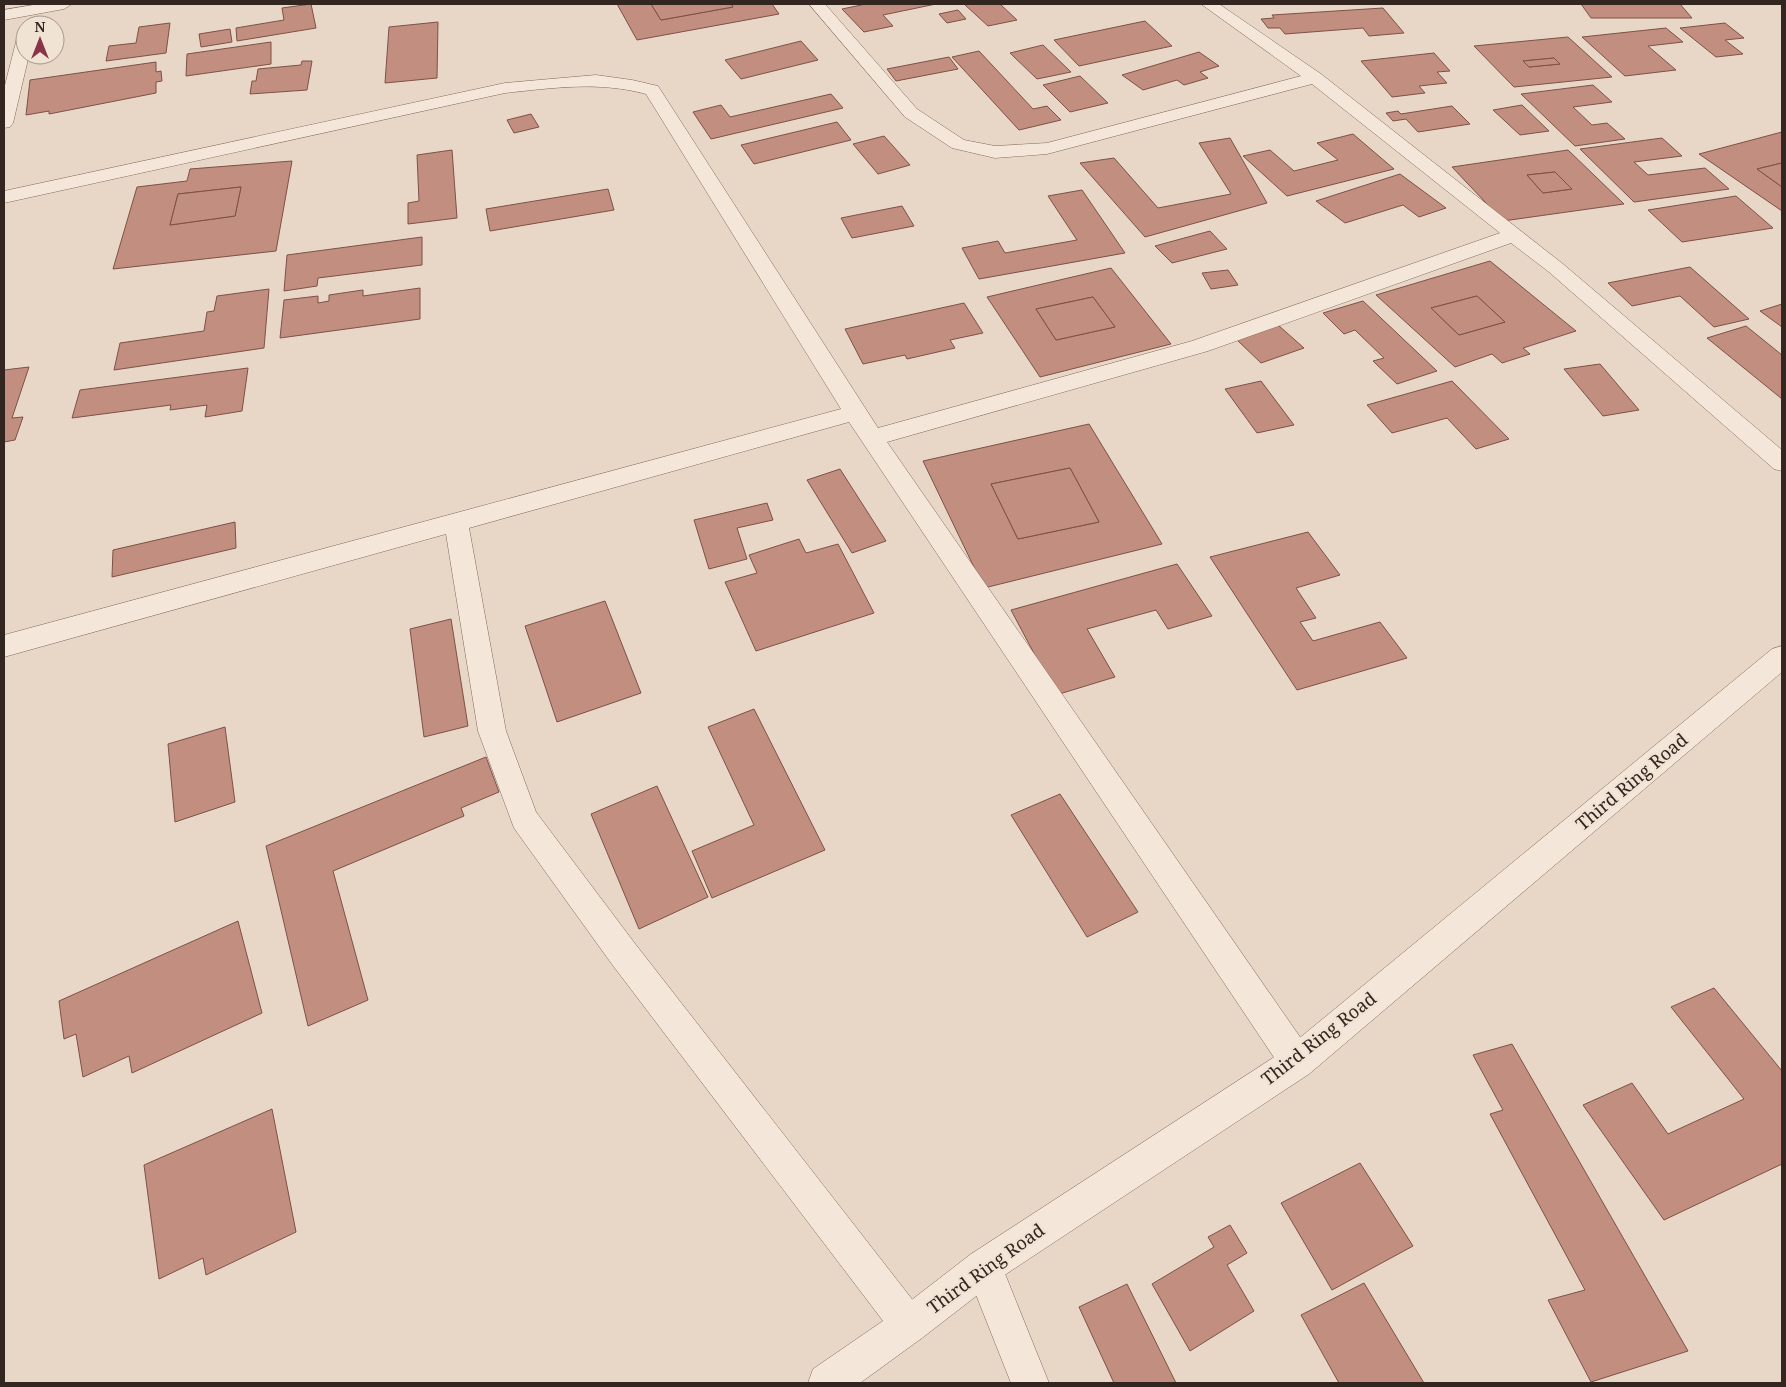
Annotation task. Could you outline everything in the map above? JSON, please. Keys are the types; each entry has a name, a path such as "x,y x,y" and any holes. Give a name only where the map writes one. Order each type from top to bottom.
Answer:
{"street":[{"path":"4,15 31,13 64,4"},
{"path":"817,4 911,113 958,144 995,152 1048,148 1314,78"},
{"path":"1209,4 1314,78 1556,268 1782,463"},
{"path":"4,123 18,65"},
{"path":"4,198 505,88 585,79 624,81 652,90 855,413 1297,1062"},
{"path":"872,438 1200,346 1514,235"},
{"path":"4,646 855,413"},
{"path":"456,522 492,731 524,819 622,952 909,1325"},
{"name":"Third Ring Road","path":"828,1383 909,1325 984,1267 1297,1062 1782,657"},
{"path":"984,1267 1030,1383"}],"building":[{"path":"311,4 316,28 237,41 236,28 284,20 282,8"},
{"path":"617,4 651,4 661,20 733,7 731,4 772,4 779,14 637,40"},
{"path":"651,4 731,4 733,7 661,20"},
{"path":"866,4 936,4 883,15 893,26 864,32 842,9"},
{"path":"964,4 1000,4 1017,20 988,26"},
{"path":"1581,4 1680,4 1692,18 1591,18"},
{"path":"1383,8 1404,33 1369,36 1363,28 1285,34 1280,28 1268,28 1261,19 1274,18 1272,15"},
{"path":"958,10 966,19 947,23 939,14"},
{"path":"1145,21 1172,46 1079,66 1054,40"},
{"path":"438,22 437,78 385,83 389,27"},
{"path":"170,23 166,53 106,61 109,46 136,43 139,27"},
{"path":"1725,23 1744,38 1725,40 1743,54 1716,57 1680,28"},
{"path":"1666,28 1683,42 1648,46 1676,70 1625,76 1582,37"},
{"path":"230,29 232,42 201,47 199,34"},
{"path":"1568,37 1612,77 1514,87 1474,46","holes":["1554,58 1560,64 1529,67 1523,61"]},
{"path":"801,41 818,60 741,79 725,60"},
{"path":"271,42 271,64 186,76 187,54"},
{"path":"1043,45 1071,72 1037,79 1010,53"},
{"path":"979,51 1033,109 1047,106 1061,120 1019,130 952,57"},
{"path":"1199,52 1219,66 1200,72 1208,78 1184,85 1177,80 1143,90 1122,75"},
{"path":"1434,53 1450,71 1437,72 1447,83 1419,86 1425,93 1392,97 1361,61"},
{"path":"949,57 958,69 896,81 887,69"},
{"path":"1554,58 1560,64 1529,67 1523,61"},
{"path":"302,61 312,61 307,90 250,94 252,81 256,81 258,69 301,65"},
{"path":"156,62 156,72 161,71 162,81 156,82 156,93 49,114 49,111 26,115 30,80"},
{"path":"1080,76 1108,103 1070,112 1043,85"},
{"path":"1593,85 1612,102 1573,107 1592,125 1607,123 1625,139 1575,146 1521,94"},
{"path":"831,94 843,108 711,139 693,112 721,105 730,117"},
{"path":"1522,105 1549,131 1520,135 1493,110"},
{"path":"1452,106 1470,124 1418,132 1406,119 1393,121 1386,113 1398,111 1401,114"},
{"path":"531,114 539,127 514,133 507,120"},
{"path":"837,122 851,140 754,164 741,145"},
{"path":"1782,132 1782,163 1757,169 1782,187 1782,211 1699,154"},
{"path":"1353,134 1394,169 1287,196 1243,156 1270,150 1294,171 1338,160 1317,143"},
{"path":"884,136 910,165 878,174 853,144"},
{"path":"1230,138 1267,203 1145,237 1080,163 1114,158 1158,208 1231,194 1199,143"},
{"path":"1662,138 1682,156 1634,162 1648,175 1705,168 1729,189 1634,202 1580,149"},
{"path":"452,150 457,218 408,224 408,203 419,201 417,155"},
{"path":"1568,150 1624,204 1503,221 1452,167","holes":["1555,172 1572,189 1543,193 1527,175"]},
{"path":"292,161 276,251 113,269 137,187 187,181 190,169","holes":["241,187 235,216 170,225 178,194"]},
{"path":"1782,163 1782,187 1757,169"},
{"path":"1555,172 1572,189 1543,193 1527,175"},
{"path":"1400,174 1446,208 1419,217 1403,205 1345,223 1316,201"},
{"path":"241,187 235,216 170,225 178,194"},
{"path":"608,189 614,210 490,231 486,209"},
{"path":"1082,190 1125,253 979,279 962,248 998,241 1005,253 1077,240 1048,196"},
{"path":"1736,196 1773,228 1682,242 1648,210"},
{"path":"902,206 914,226 852,238 841,218"},
{"path":"1210,231 1227,249 1172,263 1155,246"},
{"path":"422,237 422,265 318,278 317,286 284,291 287,255"},
{"path":"1490,261 1576,331 1523,348 1530,354 1502,363 1492,354 1455,367 1376,295","holes":["1477,296 1505,322 1459,335 1431,308"]},
{"path":"1690,267 1749,319 1714,327 1680,296 1632,306 1608,283"},
{"path":"1111,268 1171,344 1040,377 987,297","holes":["1093,297 1115,327 1056,340 1036,309"]},
{"path":"1228,270 1238,285 1211,289 1202,273"},
{"path":"420,288 420,319 280,338 284,300 318,296 318,303 329,301 329,295 363,290 363,296"},
{"path":"269,289 264,348 114,370 120,343 204,331 207,312 214,311 217,296"},
{"path":"1477,296 1505,322 1459,335 1431,308"},
{"path":"1093,297 1115,327 1056,340 1036,309"},
{"path":"1363,301 1437,371 1397,384 1373,361 1384,358 1355,330 1344,334 1323,313"},
{"path":"964,303 983,333 950,340 955,348 907,359 905,355 863,364 845,329"},
{"path":"1782,304 1782,327 1760,311"},
{"path":"1278,325 1304,348 1261,363 1236,339"},
{"path":"1746,326 1782,355 1782,399 1707,338"},
{"path":"1600,364 1639,410 1603,416 1564,369"},
{"path":"29,367 12,418 23,417 15,440 4,442 4,370"},
{"path":"248,368 242,411 205,417 207,405 170,410 171,405 72,418 80,390"},
{"path":"1261,381 1294,425 1257,433 1225,389"},
{"path":"1452,381 1509,439 1476,449 1447,418 1392,433 1367,405"},
{"path":"1089,424 1162,544 984,588 923,461","holes":["1070,468 1099,522 1018,539 991,484"]},
{"path":"1070,468 1099,522 1018,539 991,484"},
{"path":"840,469 886,541 852,553 807,480"},
{"path":"767,503 773,520 737,528 747,559 709,569 694,520"},
{"path":"235,522 236,548 112,577 113,550"},
{"path":"1308,532 1340,575 1296,588 1316,618 1300,622 1313,641 1380,622 1407,658 1297,690 1210,557"},
{"path":"799,539 806,553 838,544 874,613 756,651 725,582 757,573 749,555"},
{"path":"1177,564 1212,616 1168,629 1156,610 1087,629 1115,677 1056,695 1011,610"},
{"path":"605,601 641,693 557,722 525,626"},
{"path":"451,619 468,726 424,737 410,629"},
{"path":"754,709 825,850 712,898 692,851 754,825 708,727"},
{"path":"225,727 235,802 175,822 168,744"},
{"path":"486,757 499,792 461,808 464,816 333,871 368,1000 308,1026 266,846"},
{"path":"657,786 708,897 639,929 591,814"},
{"path":"1060,794 1138,912 1087,937 1011,815"},
{"path":"238,921 262,1013 132,1073 129,1056 83,1077 76,1034 64,1039 59,1001"},
{"path":"1714,988 1782,1071 1782,1164 1664,1220 1583,1105 1632,1083 1668,1134 1744,1099 1671,1007"},
{"path":"1512,1044 1688,1351 1591,1382 1548,1300 1585,1290 1490,1114 1503,1110 1473,1055"},
{"path":"272,1109 296,1232 206,1275 203,1258 159,1279 144,1165"},
{"path":"1360,1163 1413,1246 1332,1290 1281,1203"},
{"path":"1230,1225 1247,1253 1227,1265 1254,1311 1190,1351 1152,1284 1214,1247 1208,1237"},
{"path":"1364,1283 1424,1383 1339,1383 1301,1315"},
{"path":"1127,1284 1176,1383 1114,1383 1079,1307"}]}
